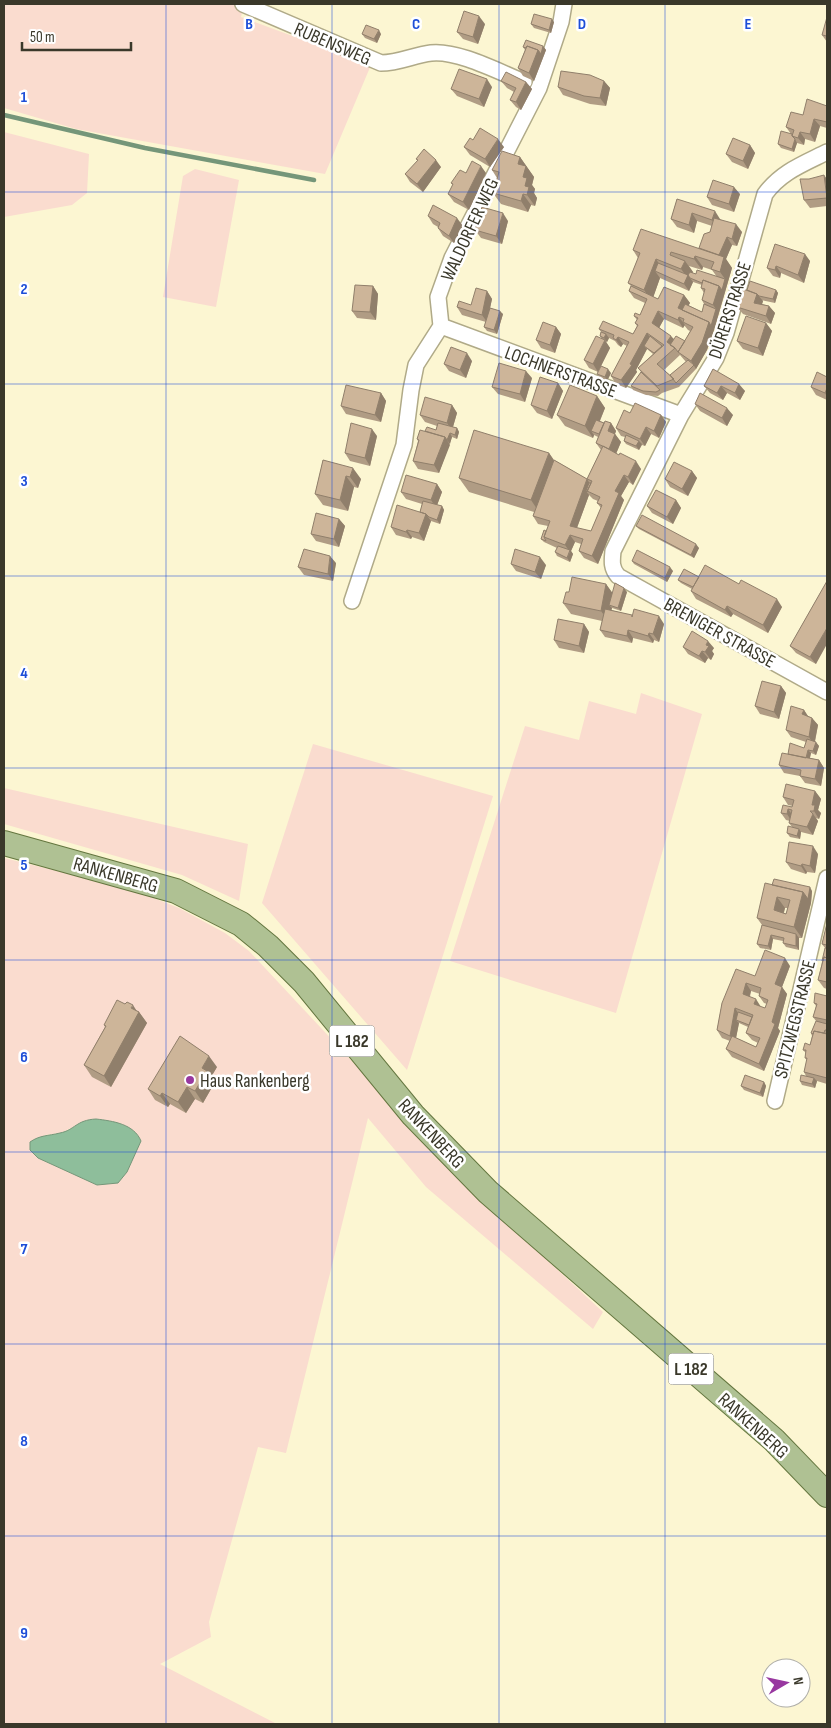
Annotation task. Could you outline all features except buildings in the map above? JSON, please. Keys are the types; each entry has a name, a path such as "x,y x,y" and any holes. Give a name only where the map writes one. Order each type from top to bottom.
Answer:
{"main road":[{"name":"RANKENBERG","path":"4,843 176,891 241,924 268,946 304,982 413,1116 488,1192 774,1440 827,1495"}],"street":[{"name":"RUBENSWEG","path":"243,4 382,63 395,63 432,53 456,56 539,88"},
{"name":"WALDORFER WEG","path":"441,326 438,297 452,258 539,88 562,22 564,4"},
{"name":"DÜRERSTRASSE","path":"614,571 613,551 681,415 716,358 726,333 765,194 775,181 788,171 827,152"},
{"path":"811,160 827,165"},
{"name":"LOCHNERSTRASSE","path":"441,326 681,415"},
{"path":"352,601 404,444 416,365 441,326"},
{"name":"BRENIGER STRASSE","path":"614,571 618,576 827,692"},
{"name":"SPITZWEGSTRASSE","path":"774,1102 827,878"}],"shaded area":[{"path":"4,4 244,4 241,17 371,65 325,174 76,129 4,108"},
{"path":"4,132 89,154 87,193 72,205 4,217"},
{"path":"195,169 239,180 216,307 163,297 183,176"},
{"path":"641,693 702,714 616,1013 450,961 525,726 579,740 589,701 636,714"},
{"path":"313,744 493,796 407,1070 262,903"},
{"path":"4,788 248,844 239,901 182,875 4,824"},
{"path":"4,858 131,889 179,908 225,933 249,951 351,1060 435,1156 603,1312 593,1329 426,1187 368,1118 286,1453 258,1447 209,1622 211,1637 160,1664 277,1724 4,1724","holes":["71,1128 127,1172 118,1183 97,1185 38,1158 45,1135 61,1133"]},
{"path":"96,1119 122,1124 138,1135 141,1141 127,1172 118,1183 97,1185 38,1158 30,1150 30,1142 34,1140 65,1132 84,1121"}],"waterway":[{"path":"4,115 145,148 314,180"}],"place":[{"name":"Haus Rankenberg","path":"190,1080"}]}
